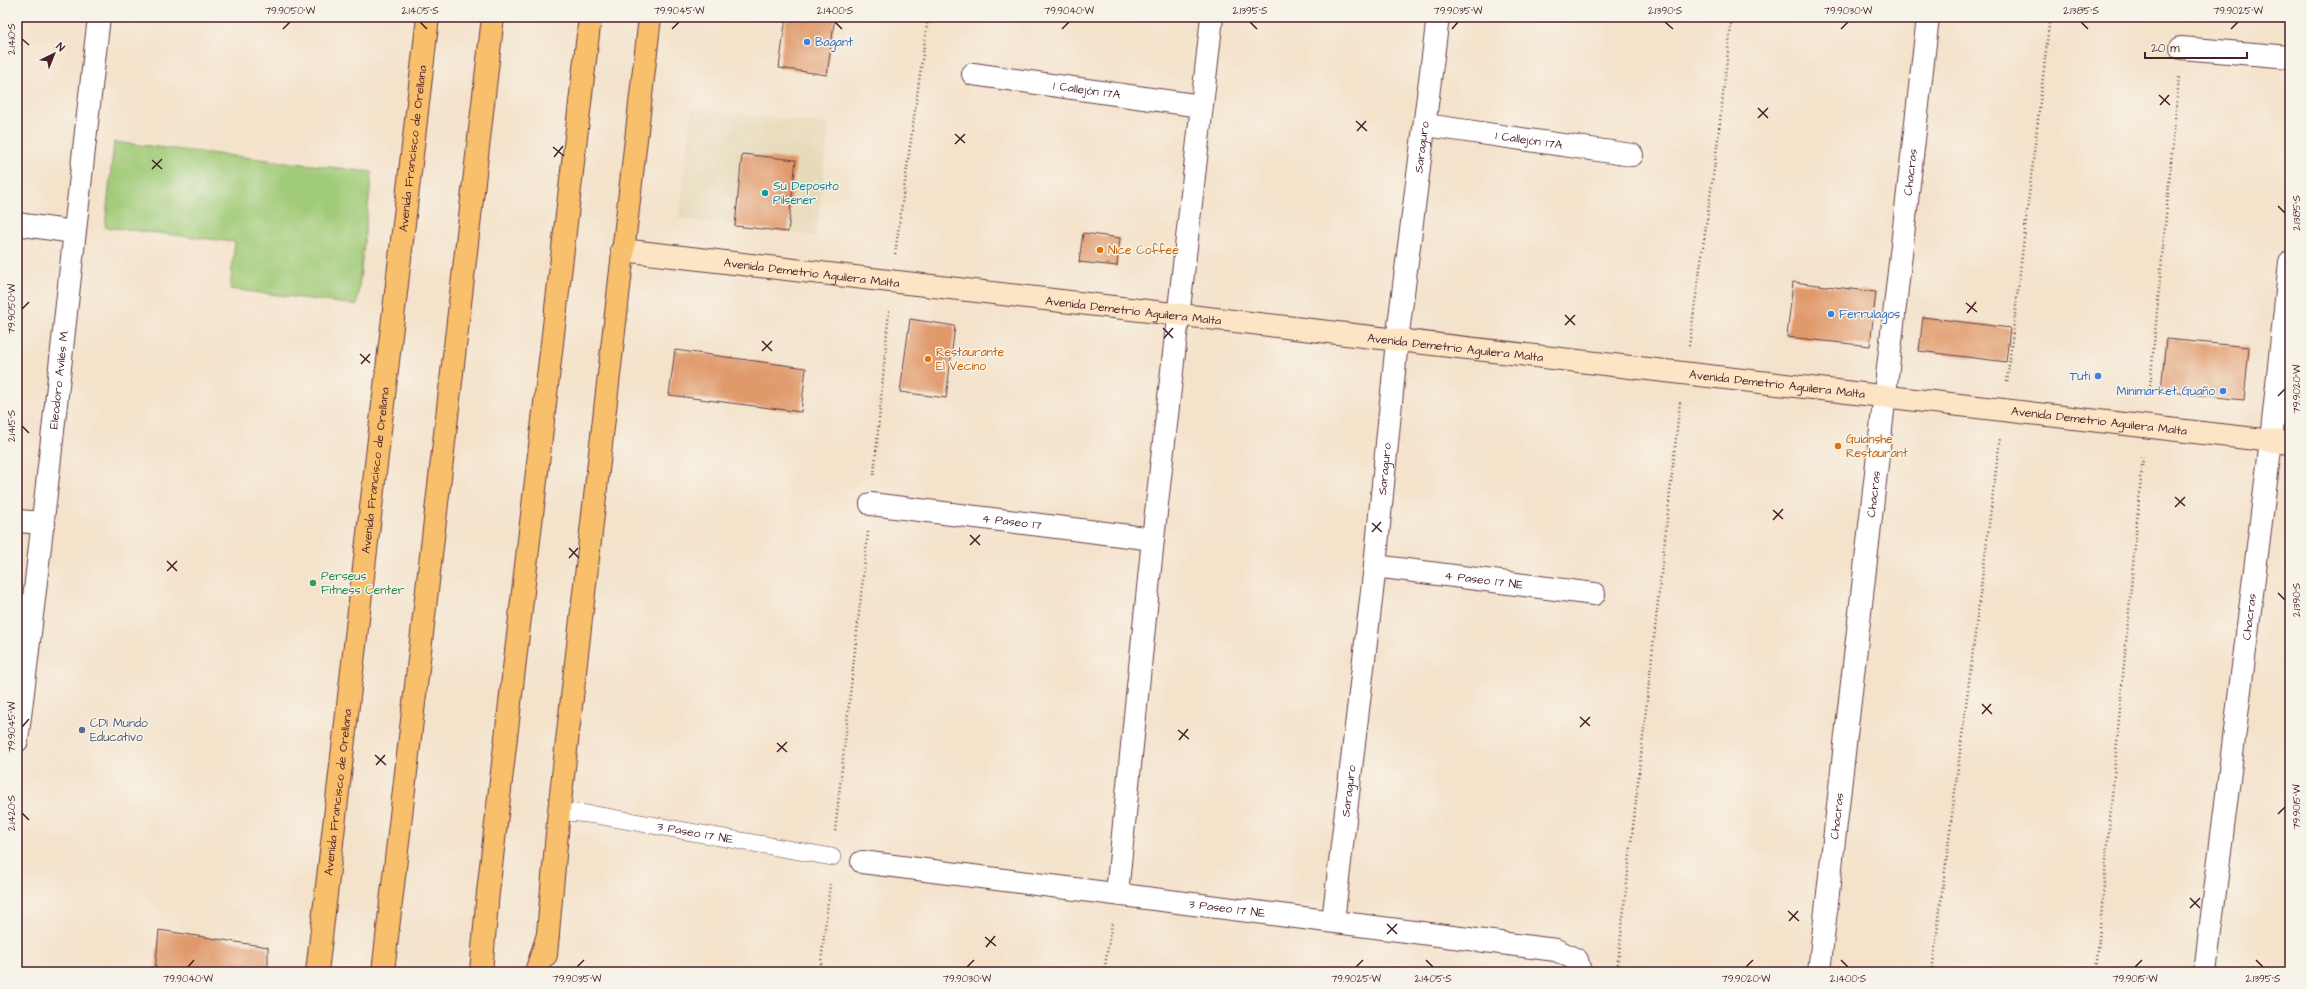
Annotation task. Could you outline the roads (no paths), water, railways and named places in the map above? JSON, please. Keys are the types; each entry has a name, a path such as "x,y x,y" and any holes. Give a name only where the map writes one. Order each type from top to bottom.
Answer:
{"main road":[{"name":"Avenida Francisco de Orellana","path":"317,972 428,17"},
{"path":"382,972 493,17"},
{"path":"481,972 490,876 590,17"},
{"path":"545,972 558,812 650,17"},
{"path":"536,972 548,935"}],"street":[{"name":"Eleodoro Avilés M.","path":"17,741 44,523 74,232 99,17"},
{"path":"1117,893 1153,538 1212,17"},
{"name":"Saraguro","path":"1333,921 1375,566 1397,341 1426,125 1438,17"},
{"name":"Chacras","path":"1819,972 1928,17"},
{"path":"2182,48 2290,58"},
{"name":"1 Callejón 17A","path":"973,74 1201,106"},
{"name":"1 Callejón 17A","path":"1426,125 1632,155"},
{"path":"17,224 74,232"},
{"name":"Avenida Demetrio Aguilera Malta","path":"622,250 1178,317 2280,442"},
{"name":"Chacras","path":"2205,972 2280,442 2290,262"},
{"name":"4 Paseo 17","path":"871,504 1153,538"},
{"path":"17,521 44,523"},
{"name":"4 Paseo 17 NE","path":"1375,566 1594,594"},
{"name":"3 Paseo 17 NE","path":"862,862 1117,893 1556,950 1577,960 1580,972"}],"lane":[{"name":"3 Paseo 17 NE","path":"558,812 596,815 832,857"}],"place":[{"name":"Bagant","path":"807,42"},
{"name":"Su Depósito Pilsener","path":"765,193"},
{"name":"Nice Coffee","path":"1100,250"},
{"name":"Ferrulagos","path":"1831,314"},
{"name":"Restaurante El Vecino","path":"928,359"},
{"name":"Tuti","path":"2098,376"},
{"name":"Minimarket Guaño","path":"2223,391"},
{"name":"Guianshe Restaurant","path":"1838,446"},
{"name":"Perseus Fitness Center","path":"313,583"},
{"name":"CDI Mundo Educativo","path":"82,730"}]}
